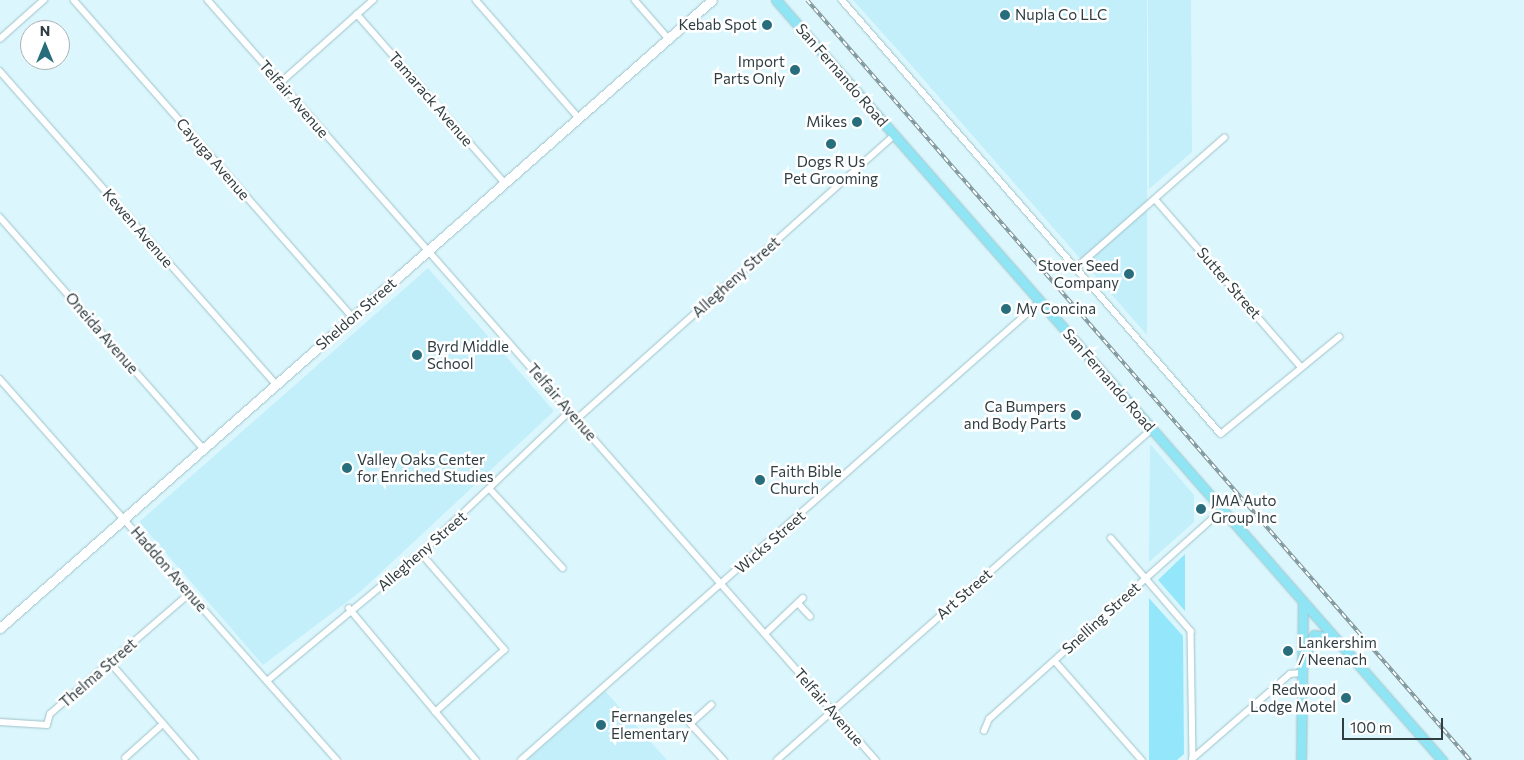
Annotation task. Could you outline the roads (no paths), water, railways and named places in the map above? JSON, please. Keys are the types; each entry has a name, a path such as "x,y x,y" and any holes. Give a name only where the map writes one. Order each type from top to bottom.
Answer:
{"main road":[{"name":"Sheldon Street","path":"0,628 712,0"},
{"name":"San Fernando Road","path":"776,0 1442,760"},
{"path":"1301,760 1300,673 1304,604"},
{"path":"1300,673 1311,637 1335,638"}],"street":[{"path":"0,39 44,0"},
{"name":"Cayuga Avenue","path":"74,0 353,318"},
{"name":"Telfair Avenue","path":"208,0 876,760"},
{"path":"280,83 373,0"},
{"path":"476,0 578,117"},
{"path":"635,0 668,38"},
{"path":"842,0 1221,434 1339,337"},
{"name":"Tamarack Avenue","path":"357,14 504,183"},
{"name":"Kewen Avenue","path":"0,71 276,384"},
{"name":"Allegheny Street","path":"577,419 895,135"},
{"path":"1077,267 1156,200 1224,138"},
{"name":"Sutter Street","path":"1156,200 1301,367"},
{"name":"Oneida Avenue","path":"0,217 204,448"},
{"name":"Wicks Street","path":"521,760 1040,302"},
{"name":"Haddon Avenue","path":"0,379 337,760"},
{"name":"Allegheny Street","path":"266,681 349,608 364,602 421,553 491,490 570,411"},
{"name":"Art Street","path":"777,760 1152,429"},
{"path":"491,490 563,568"},
{"name":"Snelling Street","path":"984,731 989,719 1223,509"},
{"path":"1111,538 1192,633 1193,759"},
{"path":"421,553 505,650 436,712"},
{"name":"Thelma Street","path":"0,722 47,725 50,714 190,593"},
{"path":"765,634 801,600 810,616"},
{"path":"349,608 476,760"},
{"path":"1055,661 1142,760"},
{"path":"110,662 195,760"},
{"path":"1193,759 1290,674 1300,673"},
{"path":"712,705 691,724 724,760"},
{"path":"125,758 163,724"}],"railway":[{"path":"807,0 1470,760"}],"place":[{"name":"Nupla Co LLC","path":"1005,15"},
{"name":"Kebab Spot","path":"767,25"},
{"name":"Import Parts Only","path":"795,70"},
{"name":"Mikes","path":"857,122"},
{"name":"Dogs R Us Pet Grooming","path":"831,144"},
{"name":"Stover Seed Company","path":"1129,274"},
{"name":"My Concina","path":"1006,309"},
{"name":"Byrd Middle School","path":"417,355"},
{"name":"Ca Bumpers and Body Parts","path":"1076,415"},
{"name":"Valley Oaks Center for Enriched Studies","path":"347,468"},
{"name":"Faith Bible Church","path":"760,480"},
{"name":"JMA Auto Group Inc","path":"1201,509"},
{"name":"Lankershim / Neenach","path":"1288,651"},
{"name":"Redwood Lodge Motel","path":"1346,698"},
{"name":"Fernangeles Elementary","path":"601,725"}]}
